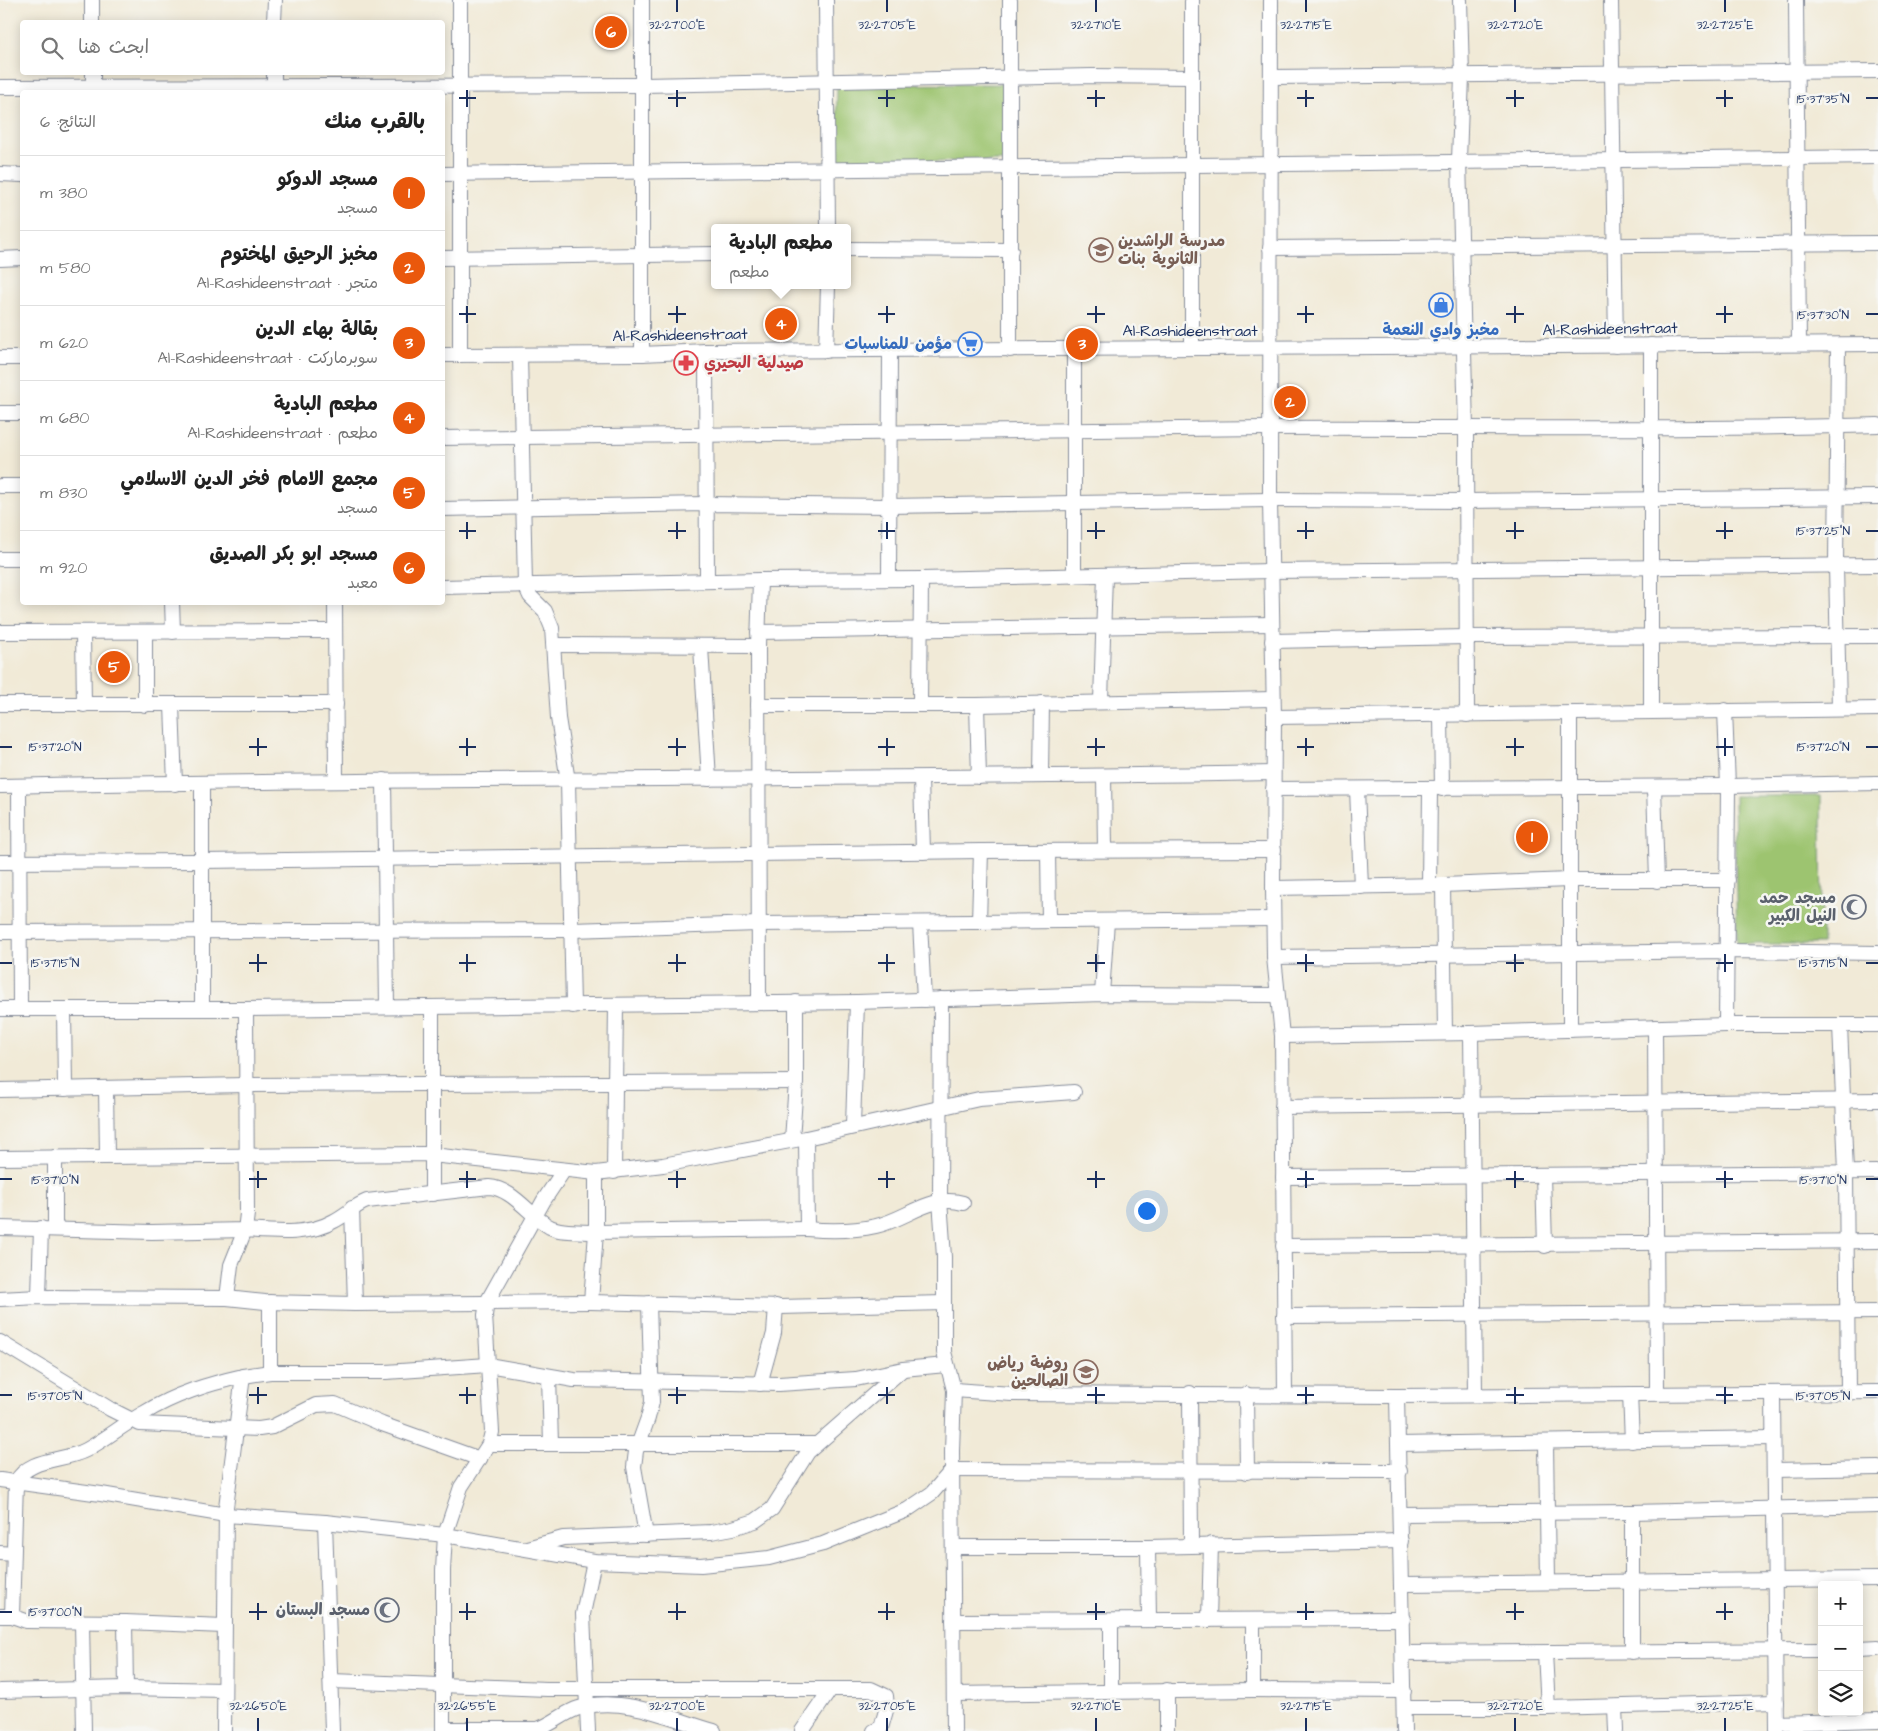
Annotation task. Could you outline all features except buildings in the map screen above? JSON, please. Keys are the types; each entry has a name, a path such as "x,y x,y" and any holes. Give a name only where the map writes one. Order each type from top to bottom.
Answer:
{"street":[{"path":"92,0 92,20"},
{"path":"274,0 274,20"},
{"path":"460,0 458,174 460,355"},
{"path":"642,0 642,354"},
{"path":"826,0 828,224"},
{"path":"1010,0 1010,350"},
{"path":"1192,0 1192,348"},
{"path":"1271,0 1270,500 1274,699 1273,888 1276,995 1282,1036 1285,1394"},
{"path":"1460,0 1462,76 1459,160 1466,429 1467,715"},
{"path":"1611,0 1616,346"},
{"path":"1796,0 1797,243 1800,344"},
{"path":"1271,77 1878,71"},
{"path":"92,75 93,90"},
{"path":"274,75 274,90"},
{"path":"0,87 93,90 274,90 643,85 827,80 1192,77"},
{"path":"445,174 1459,160 1612,162 1878,156"},
{"path":"0,174 20,174"},
{"path":"1270,248 1878,243"},
{"path":"851,250 1011,250"},
{"path":"445,258 711,254"},
{"path":"0,258 20,258"},
{"path":"826,351 828,289"},
{"name":"Al-Rashideenstraat","path":"445,355 642,354 706,351 1464,348 1878,344"},
{"path":"1838,345 1836,565 1840,709"},
{"path":"1651,346 1651,711"},
{"path":"1074,349 1072,430 1074,576"},
{"path":"706,351 708,436 706,504 707,581"},
{"path":"889,579 890,351"},
{"path":"520,355 525,585 530,596 539,604 549,618 554,645 558,724 568,781 573,1006"},
{"path":"0,358 20,358"},
{"path":"0,413 20,413"},
{"path":"445,438 708,436 889,431 1650,428 1878,425"},
{"path":"0,486 20,486"},
{"path":"445,509 706,504 889,506 1270,500 1466,501 1878,497"},
{"path":"0,559 20,559"},
{"path":"445,587 1074,576 1271,570 1878,565"},
{"path":"1101,701 1105,575"},
{"path":"920,704 921,579"},
{"path":"759,1002 758,639 760,580"},
{"path":"172,605 173,632"},
{"path":"335,605 336,781"},
{"path":"554,645 702,647 758,639 920,630 1272,624"},
{"path":"0,632 335,631"},
{"path":"83,632 84,705"},
{"path":"145,632 145,705"},
{"path":"1272,641 1466,636 1878,636"},
{"path":"702,647 709,779"},
{"path":"758,705 977,705 1274,699"},
{"path":"1041,776 1042,703"},
{"path":"0,704 336,704"},
{"path":"172,705 175,784"},
{"path":"977,705 979,777"},
{"path":"1274,717 1878,709"},
{"path":"1725,710 1728,786 1726,1025"},
{"path":"1570,714 1570,1030"},
{"path":"1441,715 1436,789 1436,885 1444,956 1444,1033"},
{"path":"0,786 384,780 568,781 758,777 921,778 1274,773"},
{"path":"1104,776 1105,850"},
{"path":"921,778 924,852"},
{"path":"384,780 387,1007"},
{"path":"202,783 202,1009"},
{"path":"1273,789 1654,787 1878,783"},
{"path":"18,786 20,1009"},
{"path":"1654,787 1657,881"},
{"path":"1357,789 1361,887"},
{"path":"0,862 202,862 571,858 760,853 1274,850"},
{"path":"979,922 980,851"},
{"path":"1048,851 1050,921"},
{"path":"1273,888 1569,880 1728,880"},
{"path":"0,932 386,929 572,930 758,924 1274,919"},
{"path":"1102,994 1107,921"},
{"path":"920,923 924,1000"},
{"path":"1274,957 1444,956 1569,952 1726,951 1878,953"},
{"path":"0,1009 573,1006 857,1002 1102,994 1276,995"},
{"path":"941,999 940,1200 946,1365 954,1390 952,1470 954,1731"},
{"path":"792,1140 796,1082 796,1002"},
{"path":"853,1126 857,1002"},
{"path":"614,1172 616,1005"},
{"path":"432,1007 432,1194"},
{"path":"64,1009 65,1089"},
{"path":"227,1298 231,1265 245,1230 247,1157 245,1085 246,1009"},
{"path":"1282,1036 1471,1033 1726,1025 1878,1024"},
{"path":"1840,1025 1846,1172 1848,1392"},
{"path":"1655,1027 1657,1393"},
{"path":"1471,1033 1475,1394"},
{"path":"0,1090 245,1085 796,1082"},
{"path":"106,1088 107,1156"},
{"path":"0,1158 431,1155 596,1173 614,1172 806,1138 940,1106 979,1099 1074,1092"},
{"path":"1282,1107 1878,1100"},
{"path":"806,1138 807,1229"},
{"path":"39,1297 55,1157"},
{"path":"564,1170 487,1302 485,1315 492,1432 489,1444 461,1487 446,1535 443,1730 538,1730 579,1708 615,1705 643,1709 714,1731"},
{"path":"1283,1177 1878,1172"},
{"path":"591,1302 596,1232 596,1173"},
{"path":"1543,1174 1546,1246"},
{"path":"0,1228 152,1232 245,1230 278,1232 319,1228 334,1222 352,1208 372,1200 492,1187 507,1194 554,1228 596,1232 846,1230 877,1226 940,1200 950,1199 963,1203"},
{"path":"352,1208 355,1304"},
{"path":"1283,1246 1546,1246 1878,1241"},
{"path":"0,1299 39,1297 227,1298 270,1302 355,1304 591,1302 776,1306 944,1303"},
{"path":"270,1302 270,1372"},
{"path":"646,1535 634,1475 638,1443 651,1410 652,1381 649,1303"},
{"path":"760,1384 774,1333 776,1306"},
{"path":"1284,1316 1473,1317 1878,1312"},
{"path":"0,1342 131,1421 157,1426 272,1427 312,1407 335,1404 388,1427 480,1459"},
{"path":"224,1626 125,1622 23,1621 6,1616 6,1553 16,1482 26,1469 88,1449 131,1421 186,1391 243,1376 270,1372 386,1372 488,1365 549,1377 598,1382 652,1381 760,1384 840,1381 903,1369 946,1365"},
{"path":"526,1548 563,1538 711,1532 754,1521 772,1509 800,1461 816,1444 903,1369"},
{"path":"224,1731 226,1515 235,1428 243,1376"},
{"path":"549,1377 551,1443"},
{"path":"954,1390 1012,1394 1190,1393 1398,1396 1878,1392"},
{"path":"1190,1393 1191,1545"},
{"path":"1773,1393 1776,1727 1878,1720"},
{"path":"1246,1394 1247,1472"},
{"path":"1630,1394 1632,1440"},
{"path":"1398,1396 1404,1731"},
{"path":"1399,1444 1773,1438"},
{"path":"1546,1443 1548,1581"},
{"path":"489,1444 816,1444"},
{"path":"1775,1470 1878,1468"},
{"path":"952,1470 1400,1471"},
{"path":"0,1480 226,1515 325,1522 446,1535 594,1561 700,1565 746,1562 823,1544 907,1510 932,1494 952,1470"},
{"path":"1401,1514 1632,1512 1878,1506"},
{"path":"1632,1512 1632,1652"},
{"path":"325,1522 332,1731"},
{"path":"953,1547 1148,1547 1211,1544 1401,1541"},
{"path":"1209,1620 1211,1544"},
{"path":"1148,1547 1149,1620"},
{"path":"588,1731 583,1614 594,1561"},
{"path":"1402,1584 1548,1581 1774,1582 1878,1579"},
{"path":"953,1621 1403,1619"},
{"path":"1253,1620 1253,1690"},
{"path":"1111,1621 1112,1690"},
{"path":"82,1622 84,1731"},
{"path":"125,1622 126,1688"},
{"path":"1863,1649 1878,1648"},
{"path":"1404,1653 1818,1650"},
{"path":"1546,1653 1548,1708"},
{"path":"330,1681 585,1689 871,1689 886,1696 888,1707 881,1728 874,1731"},
{"path":"0,1691 126,1688 224,1690"},
{"path":"802,1731 830,1690"},
{"path":"954,1694 1112,1690 1404,1690"},
{"path":"1167,1690 1167,1731"},
{"path":"1404,1708 1615,1707 1776,1702"},
{"path":"1615,1707 1616,1731"}],"green space":[{"path":"1005,84 1004,161 836,163 837,85"},
{"path":"1734,796 1821,796 1822,944 1737,944"}],"place":[{"name":"مسجد ابو بكر الصديق","path":"611,32"},
{"name":"مدرسة الراشدين الثانوية بنات","path":"1101,250"},
{"name":"مخبز وادي النعمة","path":"1441,305"},
{"name":"مطعم البادية","path":"781,324"},
{"name":"مؤمن للمناسبات","path":"970,344"},
{"name":"بقالة بهاء الدين","path":"1082,344"},
{"name":"صيدلية البحيري","path":"686,363"},
{"name":"مخبز الرحيق المختوم","path":"1290,402"},
{"name":"مجمع الامام فخر الدين الاسلامي","path":"114,667"},
{"name":"مسجد الدوكو","path":"1532,837"},
{"name":"مسجد حمد النيل الكبير","path":"1854,907"},
{"name":"روضة رياض الصالحين","path":"1086,1372"},
{"name":"مسجد البستان","path":"387,1610"}]}
